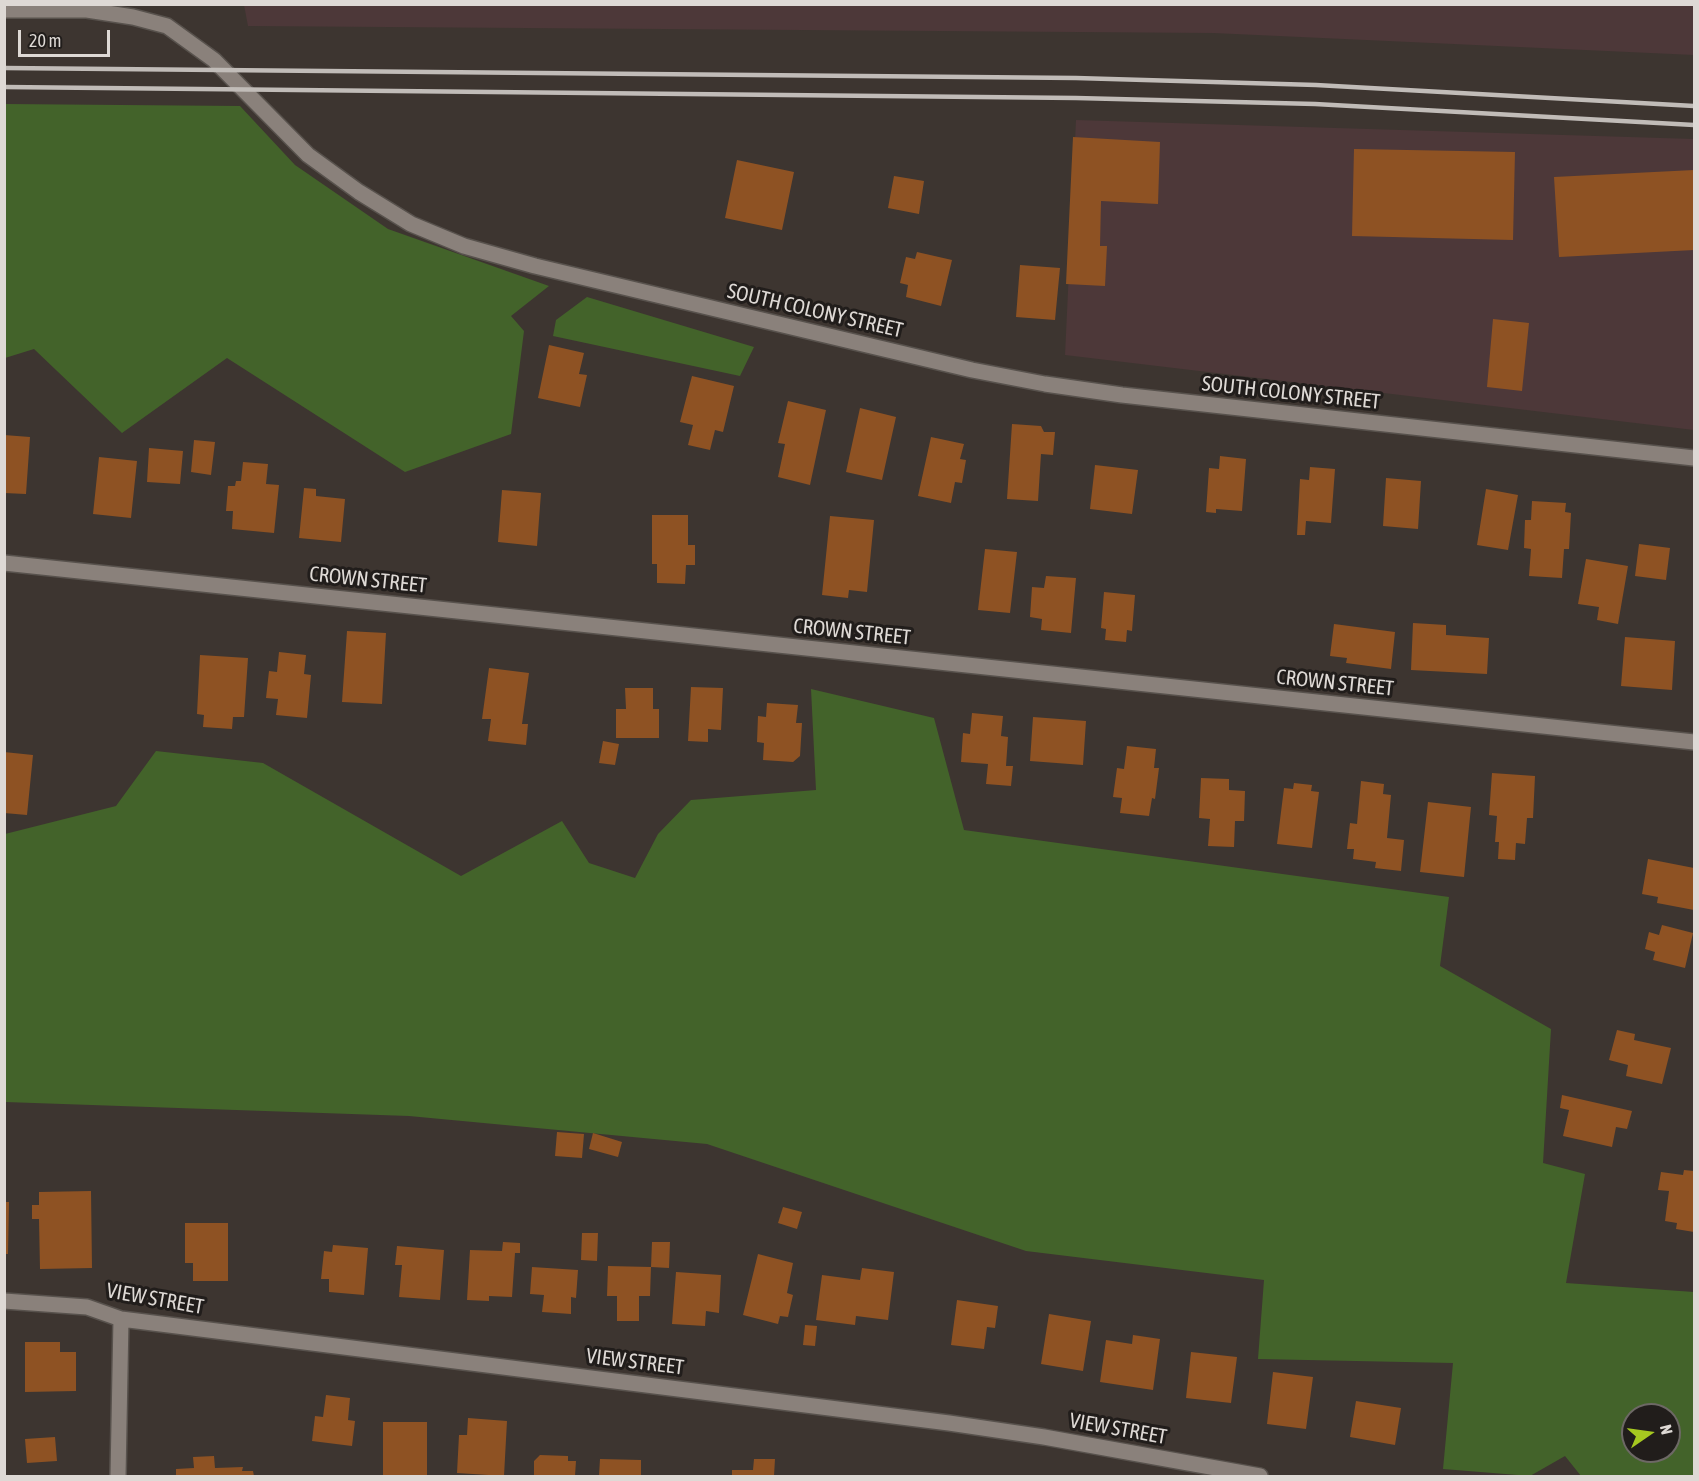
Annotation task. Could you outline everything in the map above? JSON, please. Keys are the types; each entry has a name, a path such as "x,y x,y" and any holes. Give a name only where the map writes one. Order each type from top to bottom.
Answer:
{"street":[{"name":"SOUTH COLONY STREET","path":"4,10 87,10 133,17 167,26 214,60 308,155 359,192 411,224 465,246 535,266 972,370 1045,384 1134,396 1695,458"},
{"name":"CROWN STREET","path":"4,563 1695,742"},
{"name":"VIEW STREET","path":"4,1301 87,1308 122,1319 949,1423 1206,1472 1260,1476"},
{"path":"118,1476 122,1319"}],"shaded area":[{"path":"1694,4 1694,55 1213,33 248,26 244,5"},
{"path":"1076,120 1694,139 1694,430 1065,355"}],"green space":[{"path":"5,104 240,106 295,165 388,229 549,286 511,316 524,331 511,434 405,472 227,358 122,433 34,349 5,358"},
{"path":"587,297 754,347 740,376 553,336 556,320"},
{"path":"811,689 934,718 964,830 1449,897 1440,966 1551,1029 1543,1163 1585,1174 1566,1283 1694,1292 1694,1476 1581,1476 1565,1456 1530,1476 1443,1469 1453,1363 1258,1359 1264,1280 1026,1251 707,1144 409,1116 5,1102 5,834 116,806 156,751 263,763 461,876 562,821 589,863 635,878 658,834 691,800 816,790"}],"building":[{"path":"1073,137 1160,142 1158,204 1101,201 1100,246 1107,246 1105,286 1066,284"},
{"path":"1354,149 1515,152 1513,240 1352,236"},
{"path":"737,160 794,172 782,230 725,218"},
{"path":"1694,170 1694,250 1559,257 1554,177"},
{"path":"894,176 924,181 919,214 888,208"},
{"path":"917,252 952,260 941,306 906,297 908,285 900,283 906,257 915,259"},
{"path":"1020,265 1060,268 1055,320 1016,317"},
{"path":"1493,319 1529,323 1522,391 1487,387"},
{"path":"549,345 584,353 579,374 587,375 580,407 538,398"},
{"path":"692,376 734,386 723,432 715,430 710,450 688,445 693,425 680,422"},
{"path":"788,401 826,410 810,485 778,477 785,444 778,443"},
{"path":"860,408 896,417 882,480 846,472"},
{"path":"1012,424 1041,426 1044,432 1055,432 1053,455 1041,454 1038,501 1007,499"},
{"path":"4,435 30,437 26,494 4,493"},
{"path":"931,437 964,444 960,459 966,460 962,483 955,482 951,503 918,496"},
{"path":"194,440 215,442 211,475 191,472"},
{"path":"149,448 183,451 180,484 147,482"},
{"path":"1220,456 1246,459 1242,511 1216,509 1216,513 1206,512 1209,468 1219,469"},
{"path":"99,457 137,461 131,518 93,514"},
{"path":"243,462 268,464 266,484 279,485 274,533 232,529 233,511 226,511 228,486 235,486 236,481 241,481"},
{"path":"1095,465 1138,470 1132,514 1090,509"},
{"path":"1310,467 1335,469 1331,523 1306,521 1305,535 1297,535 1300,479 1309,480"},
{"path":"1386,478 1421,481 1418,529 1383,526"},
{"path":"304,488 316,489 316,496 345,499 341,542 299,538"},
{"path":"1486,489 1518,495 1508,550 1477,545"},
{"path":"502,490 541,493 537,546 498,542"},
{"path":"1532,501 1566,503 1565,512 1571,513 1569,549 1564,549 1562,578 1529,576 1531,549 1524,548 1525,520 1531,520"},
{"path":"652,515 688,515 688,545 695,545 695,565 686,565 685,584 657,583 657,564 652,564"},
{"path":"830,516 874,520 867,592 849,590 848,598 822,595"},
{"path":"1639,544 1670,548 1666,580 1635,576"},
{"path":"985,549 1017,552 1010,613 978,610"},
{"path":"1586,559 1628,566 1618,624 1597,620 1599,607 1578,604"},
{"path":"1046,576 1076,578 1071,633 1041,630 1042,619 1030,617 1032,587 1044,588"},
{"path":"1104,592 1135,595 1132,631 1127,630 1126,642 1105,640 1106,629 1101,628"},
{"path":"1413,623 1446,625 1446,635 1489,638 1487,674 1411,670"},
{"path":"1334,624 1395,632 1391,669 1346,663 1347,658 1330,656"},
{"path":"347,631 386,633 382,704 342,702"},
{"path":"1625,637 1675,641 1672,690 1621,686"},
{"path":"279,652 306,655 304,674 311,675 307,718 276,715 278,699 266,698 269,671 277,672"},
{"path":"200,655 248,658 244,717 233,717 232,729 203,727 204,715 197,714"},
{"path":"489,668 529,673 522,724 528,724 526,745 488,741 491,719 482,719"},
{"path":"691,687 723,688 721,730 708,729 708,742 688,741"},
{"path":"625,688 653,688 653,709 659,709 659,738 616,738 616,709 626,709"},
{"path":"767,703 798,705 796,723 802,723 800,756 793,762 763,760 764,743 757,742 758,716 766,717"},
{"path":"972,713 1003,716 1001,736 1008,737 1006,766 1013,766 1011,786 986,784 988,764 961,762 963,733 970,734"},
{"path":"1033,717 1086,721 1083,765 1030,761"},
{"path":"603,741 619,744 615,765 599,763"},
{"path":"1127,746 1156,749 1154,768 1159,768 1155,799 1152,798 1149,816 1120,813 1122,798 1113,797 1117,768 1124,769"},
{"path":"4,752 33,755 27,815 4,813"},
{"path":"1492,773 1535,776 1533,818 1527,818 1525,844 1516,843 1515,860 1498,859 1499,842 1495,842 1497,816 1489,815"},
{"path":"1201,778 1229,779 1229,790 1245,791 1244,821 1235,821 1234,847 1208,846 1210,819 1199,818"},
{"path":"1361,781 1384,784 1383,794 1391,795 1387,838 1404,840 1401,871 1375,868 1376,862 1353,859 1354,849 1347,849 1350,823 1357,824"},
{"path":"1294,783 1312,785 1311,791 1319,792 1312,848 1277,844 1284,788 1293,789"},
{"path":"1428,802 1471,807 1464,877 1420,872"},
{"path":"1648,859 1694,868 1694,910 1657,903 1658,897 1642,894"},
{"path":"1662,925 1693,933 1685,968 1653,960 1655,952 1645,949 1649,932 1659,935"},
{"path":"1617,1030 1635,1034 1634,1040 1671,1048 1662,1084 1626,1076 1628,1065 1609,1060"},
{"path":"1562,1095 1632,1111 1627,1129 1616,1127 1612,1147 1563,1136 1569,1110 1560,1108"},
{"path":"557,1132 584,1134 582,1158 555,1156"},
{"path":"593,1133 622,1142 618,1157 589,1149"},
{"path":"1684,1170 1694,1171 1694,1232 1676,1229 1677,1223 1665,1221 1669,1191 1658,1190 1661,1172 1683,1175"},
{"path":"91,1191 92,1268 40,1269 39,1219 32,1219 32,1205 39,1205 39,1192"},
{"path":"4,1202 9,1202 8,1254 4,1254"},
{"path":"783,1207 802,1212 797,1229 778,1223"},
{"path":"185,1223 228,1223 228,1281 193,1281 193,1263 185,1263"},
{"path":"582,1233 598,1233 597,1261 581,1260"},
{"path":"503,1242 520,1243 520,1253 515,1253 512,1297 489,1296 489,1301 467,1300 470,1250 502,1251"},
{"path":"652,1242 670,1242 669,1268 651,1267"},
{"path":"333,1245 368,1248 364,1295 329,1292 329,1279 321,1279 324,1251 332,1252"},
{"path":"397,1246 444,1250 440,1300 399,1297 402,1265 395,1265"},
{"path":"758,1254 793,1263 787,1293 793,1295 788,1317 780,1316 778,1324 743,1315"},
{"path":"608,1266 651,1267 650,1296 639,1296 639,1321 617,1321 617,1296 607,1296"},
{"path":"532,1267 578,1270 576,1298 571,1297 571,1314 542,1312 544,1295 530,1294"},
{"path":"862,1268 894,1272 888,1320 856,1316 855,1325 816,1320 822,1275 860,1280"},
{"path":"676,1272 721,1275 719,1313 706,1311 705,1326 672,1324"},
{"path":"957,1300 998,1306 995,1328 987,1327 984,1349 951,1345"},
{"path":"1049,1314 1091,1321 1083,1371 1041,1364"},
{"path":"805,1325 817,1326 815,1346 803,1345"},
{"path":"1133,1335 1160,1339 1153,1390 1100,1382 1106,1340 1132,1344"},
{"path":"25,1342 60,1342 60,1352 76,1352 76,1391 25,1392"},
{"path":"1191,1352 1237,1357 1231,1403 1186,1398"},
{"path":"1273,1372 1313,1377 1306,1429 1267,1424"},
{"path":"326,1395 350,1398 348,1420 355,1421 352,1446 312,1441 315,1416 323,1417"},
{"path":"1356,1401 1401,1408 1395,1445 1350,1437"},
{"path":"468,1418 507,1421 504,1476 457,1473 459,1435 467,1435"},
{"path":"383,1422 427,1422 427,1476 383,1476"},
{"path":"55,1437 57,1461 27,1463 25,1439"},
{"path":"540,1455 568,1456 568,1461 576,1461 575,1476 534,1476 534,1461"},
{"path":"214,1456 215,1468 243,1467 242,1471 253,1471 254,1476 176,1476 176,1469 194,1468 193,1457"},
{"path":"600,1459 641,1460 641,1476 599,1476"},
{"path":"754,1459 775,1459 774,1476 732,1476 732,1470 753,1470"}],"railway":[{"path":"4,68 1076,78 1316,85 1694,106"},
{"path":"4,87 1076,98 1315,104 1694,125"}]}
